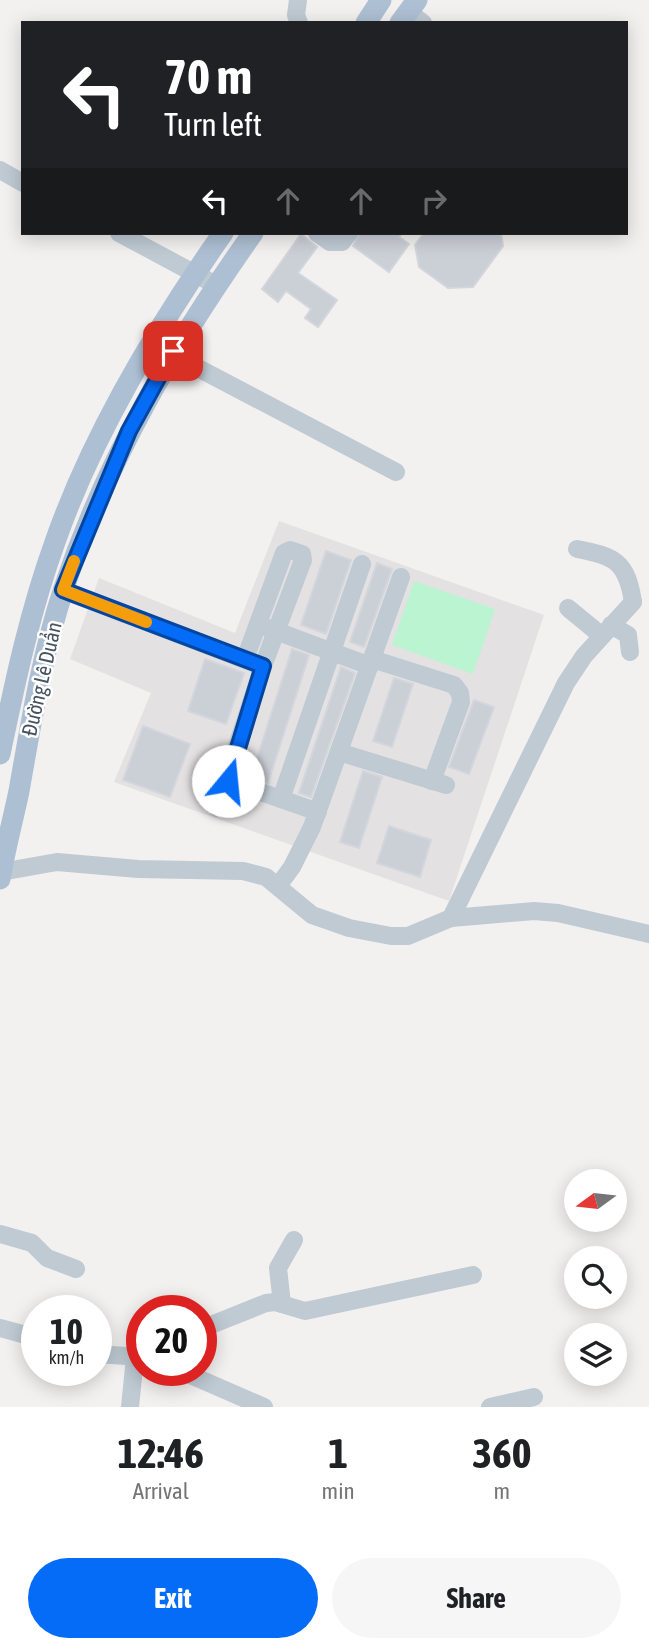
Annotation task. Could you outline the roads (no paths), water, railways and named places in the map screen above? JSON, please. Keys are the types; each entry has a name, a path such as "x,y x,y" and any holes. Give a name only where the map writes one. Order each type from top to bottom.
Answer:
{"main road":[{"path":"367,21 381,0"},
{"name":"Đường Lê Duẩn","path":"0,754 23,648 56,538 141,359 222,235"},
{"name":"Đường Lê Duẩn","path":"1,875 40,680 63,590 129,431 173,351 215,285 252,235"}],"street":[{"path":"298,0 296,15 298,21"},
{"path":"0,170 21,182"},
{"path":"123,235 215,285"},
{"path":"320,235 334,243 342,242 347,235"},
{"path":"173,351 198,368 396,472"},
{"path":"451,918 520,780 555,702 584,656 606,631 641,606 620,563 596,552 577,549"},
{"path":"217,807 228,781 263,666 303,560 302,554 290,550 285,552 245,659"},
{"path":"281,799 362,564"},
{"path":"278,886 302,849 318,812 401,577"},
{"path":"273,585 291,592"},
{"path":"63,590 263,666"},
{"path":"568,608 606,631 628,635 630,652"},
{"path":"258,625 332,654 454,685 460,693 461,702 439,783 339,752"},
{"path":"228,781 318,812"},
{"path":"1,875 58,862 125,869 243,871 265,877 312,915 371,933 408,936 451,918 534,911 558,913 649,934"},
{"path":"0,1234 32,1243 45,1257 76,1269"},
{"path":"282,1304 278,1268 282,1255 294,1240"},
{"path":"217,1323 266,1303 282,1304 305,1311 473,1275"},
{"path":"0,1328 21,1334"},
{"path":"130,1407 133,1386"},
{"path":"216,1386 264,1407"},
{"path":"490,1407 534,1397"}]}
